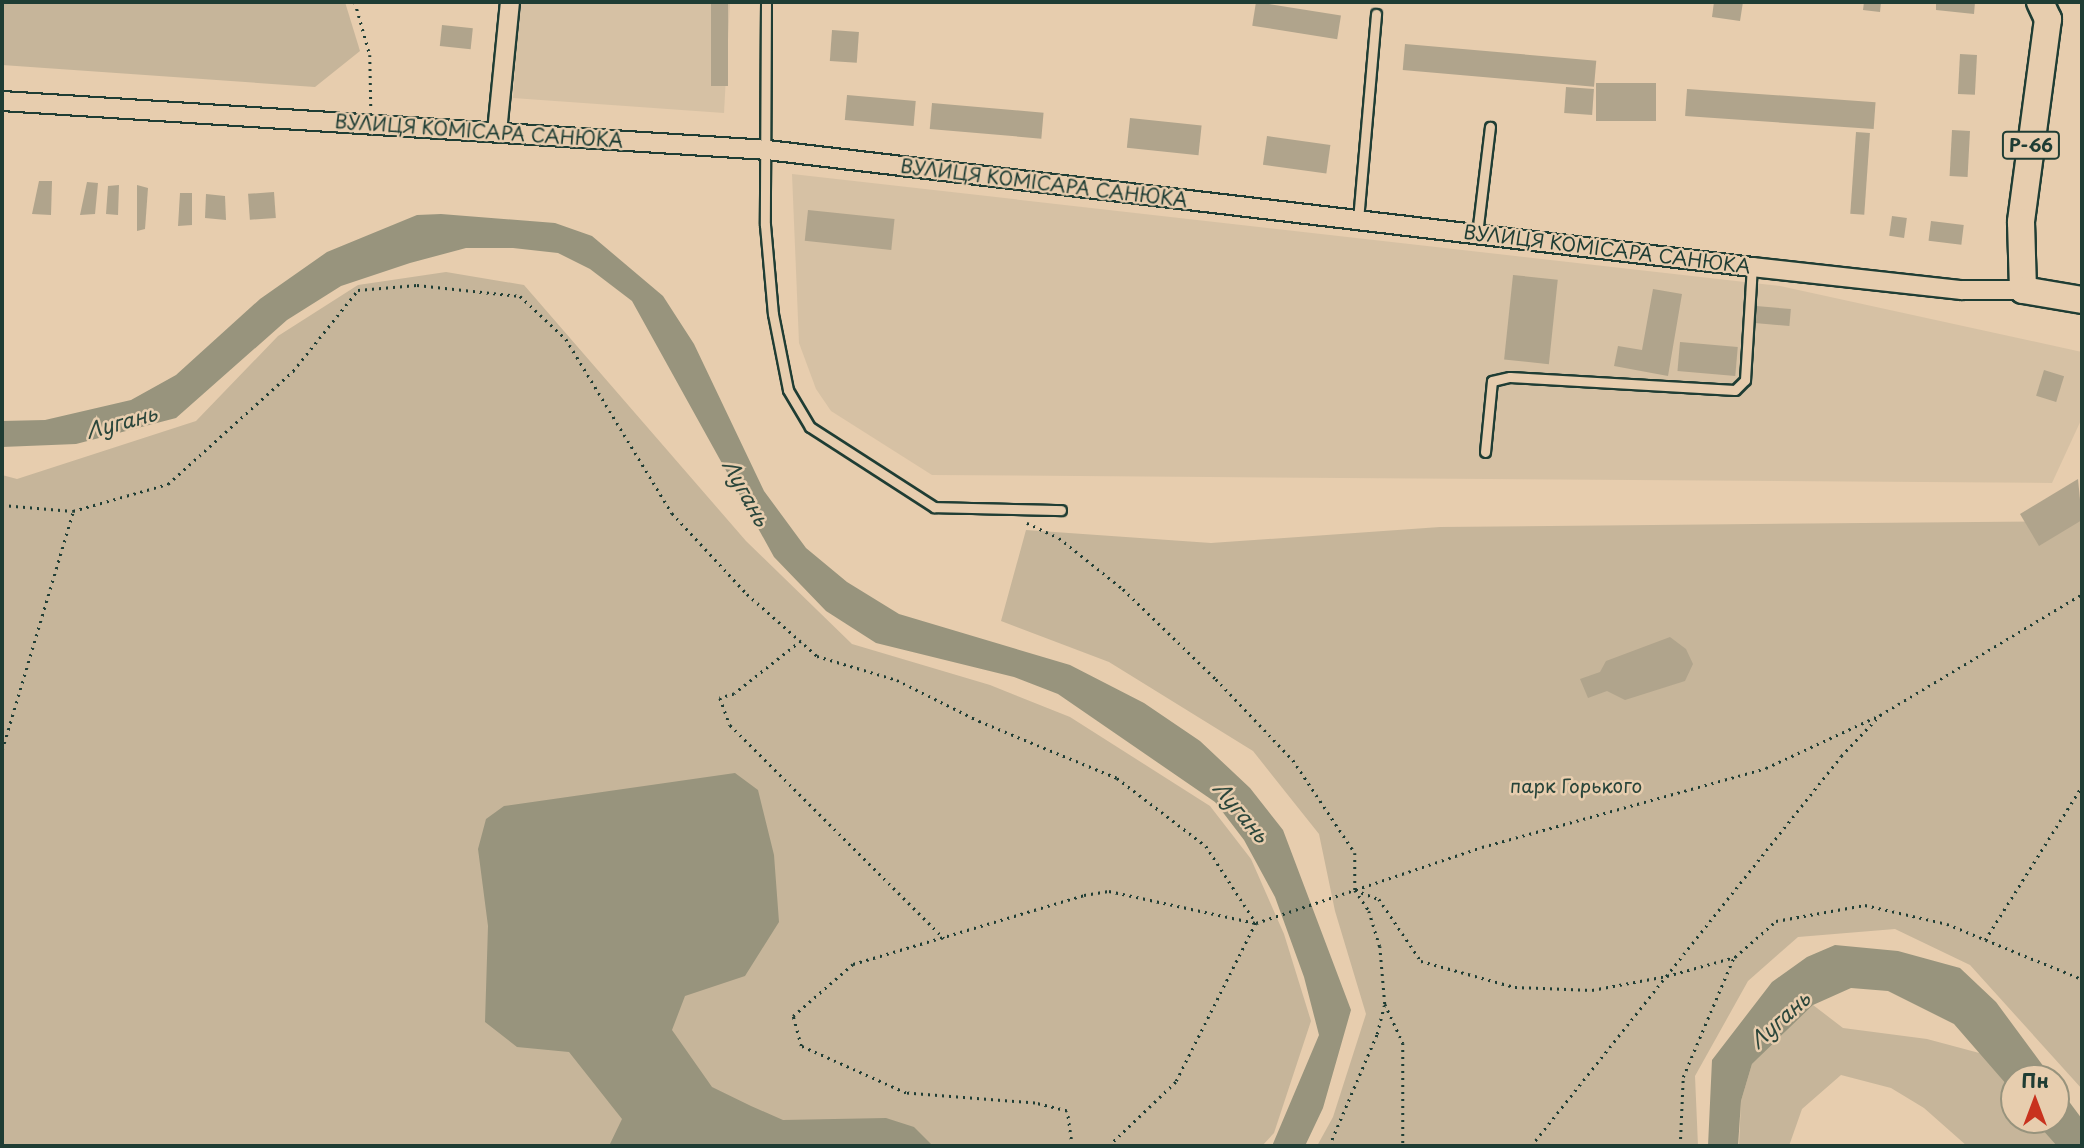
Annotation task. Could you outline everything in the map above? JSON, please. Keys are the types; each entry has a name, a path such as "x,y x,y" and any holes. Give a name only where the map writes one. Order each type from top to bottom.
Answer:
{"main road":[{"name":"Р-66","path":"2023,290 2021,222 2048,19 2040,2"},
{"name":"ВУЛИЦЯ КОМІСАРА САНЮКА","path":"2023,290 2082,300"}],"street":[{"path":"497,132 510,2"},
{"name":"ВУЛИЦЯ КОМІСАРА САНЮКА","path":"2,101 767,150 1752,267 1962,290 2023,290"}],"lane":[{"path":"766,2 765,225 773,314 788,390 810,427 934,507 1007,512 1060,510"},
{"path":"1358,220 1376,14"},
{"path":"1476,234 1490,127"},
{"path":"1485,452 1493,382 1510,377 1735,390 1745,380 1752,267"}],"path":[{"path":"355,2 370,55 371,124"},
{"path":"2,505 73,511 168,484 293,371 358,290 416,285 520,296 566,339 672,513 747,594 817,656 897,680 979,721 1117,778 1206,846 1256,923"},
{"path":"2,750 73,511"},
{"path":"1007,512 1059,538 1124,589 1293,761 1355,853 1355,890 1369,911 1380,946 1385,1004 1403,1043 1403,1146"},
{"path":"1072,1146 1067,1111 1035,1103 906,1093 801,1046 793,1016 853,964 1110,891 1256,923 1482,847 1766,768 1880,715 2082,594"},
{"path":"801,641 734,694 720,698 730,725 944,938"},
{"path":"1531,1146 1841,756 1880,715"},
{"path":"1985,940 2082,786"},
{"path":"1355,890 1379,899 1421,961 1515,987 1592,990 1667,976 1735,957"},
{"path":"1681,1146 1683,1077 1735,957 1776,921 1865,905 1947,924 2082,979"},
{"path":"1109,1146 1176,1082 1256,923"},
{"path":"1329,1146 1377,1034 1385,1004"}],"shaded area":[{"path":"520,2 730,2 724,113 513,98"},
{"path":"792,174 1780,286 2082,352 2082,418 2052,483 932,475 831,411 816,389 799,343"}],"green space":[{"path":"2,2 345,2 360,51 315,87 2,65"},
{"path":"446,272 524,285 746,541 852,644 990,685 1070,717 1210,806 1251,859 1284,934 1311,1021 1274,1133 1262,1146 2,1146 2,475 17,479 196,421 278,336 358,285"},
{"name":"парк Горького","path":"2082,521 2082,1089 2070,1076 2070,1064 2059,1064 1970,965 1895,929 1798,937 1748,981 1695,1076 1698,1146 1317,1146 1333,1117 1366,1014 1335,911 1319,834 1253,751 1109,662 1001,621 1026,530 1211,543 1440,527"},
{"path":"1813,1005 1843,1028 1927,1039 1983,1054 2000,1074 2000,1134 2048,1134 2058,1146 1967,1146 1924,1108 1891,1088 1841,1075 1802,1109 1789,1146 1739,1146 1741,1101 1752,1064"}],"water":[{"name":"Лугань","path":"441,214 555,223 592,236 663,296 694,344 764,491 806,548 847,582 899,614 1070,665 1144,703 1200,741 1250,788 1283,830 1351,1010 1323,1108 1305,1146 1272,1146 1319,1035 1304,977 1275,897 1244,840 1215,802 1058,694 1014,677 876,643 826,611 774,557 632,301 590,269 558,253 513,248 466,248 410,263 341,286 287,320 176,418 76,444 2,447 2,421 45,420 131,400 176,375 260,299 327,252 417,215"},
{"path":"735,773 758,790 774,855 779,922 745,976 685,996 672,1030 712,1087 751,1106 783,1120 886,1118 914,1127 933,1146 609,1146 622,1119 569,1052 517,1047 485,1022 488,926 478,849 486,819 504,806"},
{"name":"Лугань","path":"1835,945 1898,951 1960,968 1996,1002 2042,1064 2000,1064 2000,1077 1954,1024 1888,991 1851,988 1813,1005 1752,1064 1741,1101 1738,1146 1708,1146 1712,1060 1772,982 1807,957"},
{"path":"2070,1103 2082,1119 2082,1146 2057,1146 2046,1134 2070,1134"}],"building":[{"path":"711,2 728,2 728,86 711,86"},
{"path":"1256,2 1341,15 1337,39 1252,26"},
{"path":"1714,2 1743,2 1740,21 1712,17"},
{"path":"1864,2 1881,2 1880,12 1863,10"},
{"path":"1936,2 1975,2 1974,14 1936,10"},
{"path":"442,25 473,28 471,49 440,46"},
{"path":"832,30 859,32 857,63 830,61"},
{"path":"1405,44 1596,61 1594,87 1403,70"},
{"path":"1960,54 1977,55 1975,95 1958,94"},
{"path":"1596,83 1656,83 1656,121 1596,121"},
{"path":"1566,87 1594,89 1592,115 1564,113"},
{"path":"1687,89 1876,102 1874,129 1685,116"},
{"path":"847,95 916,101 914,126 845,120"},
{"path":"932,103 1044,113 1041,139 930,129"},
{"path":"1130,118 1202,126 1198,155 1127,148"},
{"path":"1952,130 1970,131 1968,177 1950,176"},
{"path":"1856,132 1870,133 1864,215 1850,214"},
{"path":"1267,136 1330,145 1326,174 1263,165"},
{"path":"39,181 52,181 51,215 32,214"},
{"path":"87,182 98,183 95,214 80,215"},
{"path":"119,185 118,215 106,214 108,186"},
{"path":"137,185 148,188 145,229 137,231"},
{"path":"274,192 276,218 250,220 248,194"},
{"path":"180,193 192,193 192,225 178,226"},
{"path":"206,194 225,196 226,220 205,218"},
{"path":"808,210 895,219 891,250 805,241"},
{"path":"1892,216 1907,218 1904,238 1889,236"},
{"path":"1931,221 1964,225 1961,245 1929,241"},
{"path":"1513,275 1558,280 1549,364 1504,360"},
{"path":"1653,289 1682,294 1668,376 1614,366 1618,346 1642,350"},
{"path":"1756,306 1791,309 1789,326 1755,323"},
{"path":"1680,342 1738,347 1735,376 1677,371"},
{"path":"2044,370 2064,376 2056,402 2036,396"},
{"path":"2078,479 2082,520 2039,546 2020,514"},
{"path":"1670,637 1686,649 1693,664 1685,681 1625,700 1607,691 1588,698 1580,679 1600,672 1606,661"}]}
